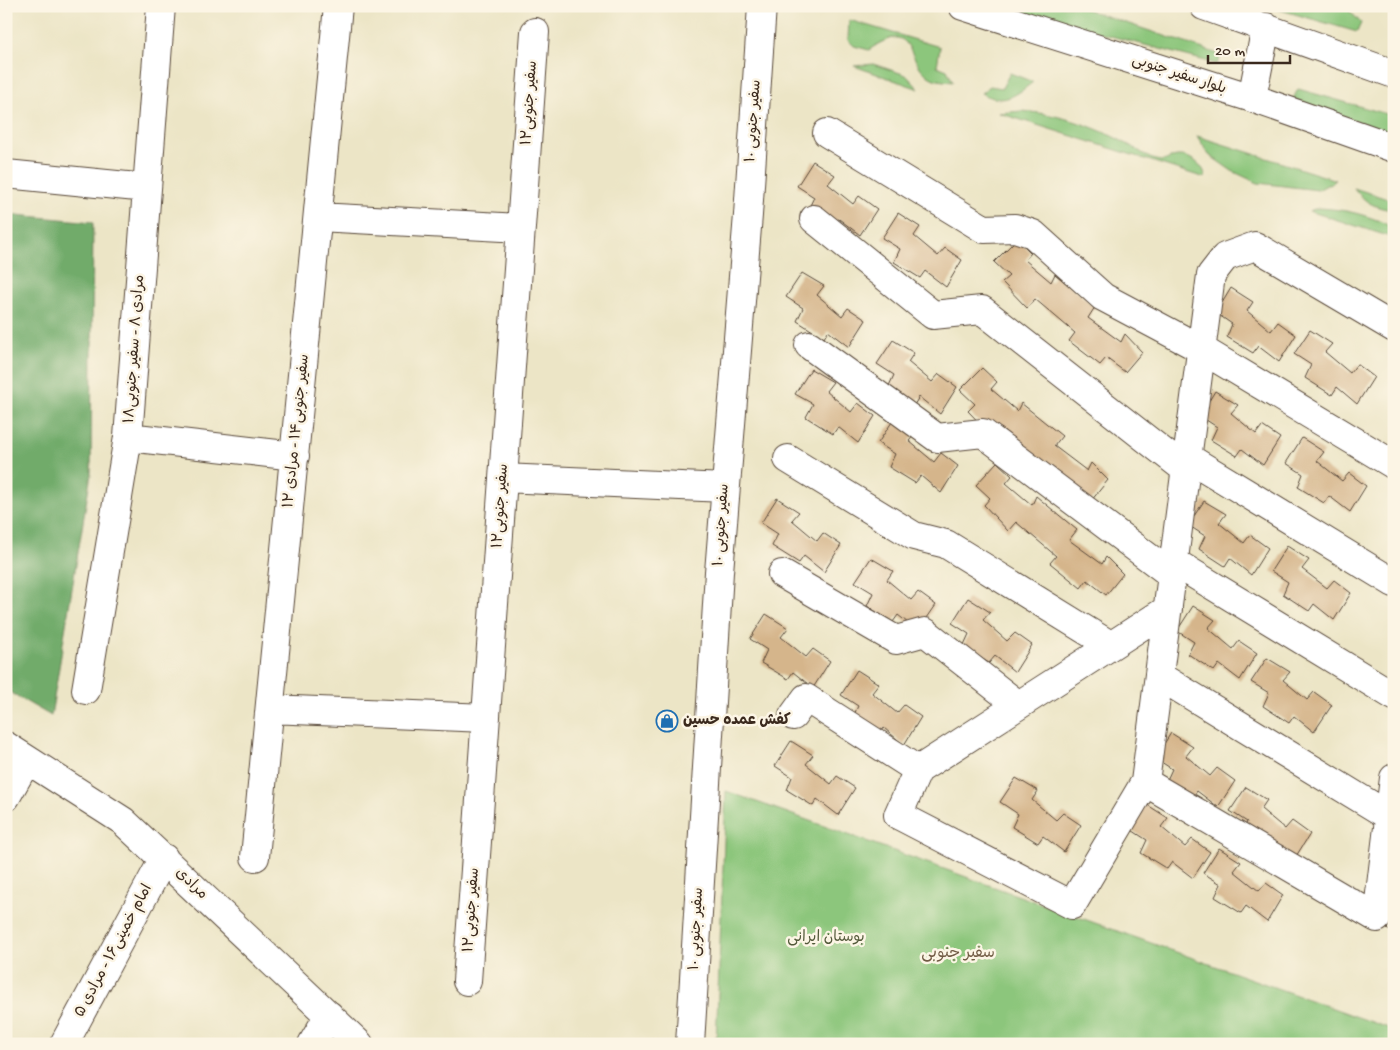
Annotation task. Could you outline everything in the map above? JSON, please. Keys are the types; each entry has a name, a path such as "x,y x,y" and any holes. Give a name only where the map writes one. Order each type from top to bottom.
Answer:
{"street":[{"name":"مرادی ۸ - سفیر جنوبی۱۸","path":"86,690 128,437 161,6"},
{"name":"سفیر جنوبی۱۴ - مرادی ۱۲","path":"255,857 338,6"},
{"name":"سفیر جنوبی ۱۰","path":"690,1044 725,488 748,215 762,6"},
{"name":"بلوار سفیر جنوبی","path":"963,6 1252,98 1394,148"},
{"path":"1204,6 1394,74"},
{"path":"1252,98 1266,27"},
{"name":"سفیر جنوبی۱۲","path":"467,981 535,32"},
{"path":"827,133 984,229 1015,228 1033,234 1103,296 1201,349 1394,465"},
{"path":"6,174 147,188"},
{"path":"318,217 521,228"},
{"path":"814,219 933,315 982,310 1186,463 1394,583"},
{"path":"1168,609 1017,704 918,770 898,815 1072,905 1145,782 1158,676 1168,609 1211,274 1225,257 1255,246 1394,328"},
{"path":"809,345 937,438 983,433 1173,569 1394,696"},
{"path":"128,437 295,456"},
{"path":"788,459 914,536 946,544 1110,645"},
{"path":"503,478 725,488"},
{"path":"782,574 896,640 925,632 1017,704"},
{"path":"1158,676 1390,824"},
{"path":"793,716 806,698 918,770"},
{"path":"270,709 486,718"},
{"path":"6,797 17,753"},
{"name":"مرادی","path":"17,753 124,820 359,1044"},
{"path":"1145,782 1377,918 1390,824 1394,778"},
{"name":"امام خمینی۱۶ - مرادی ۵","path":"64,1044 164,858"},
{"path":"312,1044 329,1015"}],"green space":[{"path":"997,6 1076,6 1221,55 1217,64"},
{"path":"1267,6 1345,6 1361,23 1357,32"},
{"path":"849,20 940,47 937,66 947,70 953,82 930,77 922,70 902,40 895,38 884,41 869,50 854,46 848,40"},
{"path":"873,64 906,75 919,89 854,66"},
{"path":"1010,73 1033,82 1008,98 989,97 981,93 990,86 1002,88"},
{"path":"1298,89 1394,116 1394,134 1293,99"},
{"path":"1022,111 1056,116 1089,126 1120,140 1156,160 1164,161 1177,156 1187,157 1200,165 1205,173 1205,178 999,113"},
{"path":"1197,136 1336,180 1318,190 1258,183 1232,171 1209,155"},
{"path":"1354,188 1394,201 1394,210 1371,204"},
{"path":"1318,208 1348,211 1367,216 1394,228 1394,238 1309,211"},
{"path":"6,214 93,222 91,474 51,716 6,690"},
{"name":"بوستان ایرانی","path":"726,791 1394,1030 1394,1044 716,1044"}],"building":[{"path":"813,161 835,175 828,184 853,204 859,196 877,209 860,235 839,219 835,226 808,210 814,197 797,186"},
{"path":"898,213 920,227 914,236 938,256 945,248 962,260 946,287 925,271 920,278 894,262 900,249 882,238"},
{"path":"1017,239 1031,253 1025,260 1051,282 1055,274 1095,307 1088,318 1121,342 1125,334 1142,352 1125,372 1106,358 1100,365 1069,341 1075,333 1035,299 1027,308 1002,282 1009,276 994,262"},
{"path":"802,273 824,286 817,295 842,316 848,308 866,320 849,347 828,331 824,338 797,321 803,308 786,297"},
{"path":"1231,288 1253,302 1247,311 1271,331 1278,322 1296,335 1279,362 1258,346 1253,353 1227,337 1232,324 1216,313"},
{"path":"1310,330 1332,344 1325,352 1350,373 1357,364 1374,377 1357,404 1337,387 1332,395 1305,378 1311,365 1294,354"},
{"path":"893,340 914,353 908,362 932,382 939,374 957,387 940,414 919,397 914,405 888,388 894,375 877,364"},
{"path":"982,368 997,382 991,389 1017,411 1021,403 1062,436 1054,446 1087,471 1091,463 1108,480 1091,501 1001,428 993,437 968,411 975,404 960,390"},
{"path":"811,369 833,382 826,391 851,412 858,403 875,416 858,443 838,427 833,434 806,417 813,404 795,394"},
{"path":"1215,391 1238,405 1231,413 1256,434 1262,426 1280,438 1263,465 1242,449 1237,456 1211,440 1217,427 1200,416"},
{"path":"894,419 916,433 909,441 934,462 941,453 958,466 941,493 921,476 915,483 889,467 895,454 878,443"},
{"path":"1302,438 1324,452 1317,461 1342,481 1349,473 1366,486 1350,512 1329,496 1324,503 1298,487 1303,474 1286,463"},
{"path":"997,462 1012,476 1006,483 1032,505 1036,496 1077,530 1069,540 1102,564 1106,557 1123,574 1106,595 1087,580 1081,588 1050,563 1056,556 1016,522 1008,531 984,505 990,498 976,485"},
{"path":"777,498 799,512 792,520 817,541 823,533 841,545 824,572 804,556 799,563 772,546 778,534 761,523"},
{"path":"1204,501 1226,514 1219,523 1244,543 1250,535 1268,548 1251,575 1230,558 1225,566 1199,549 1205,536 1188,525"},
{"path":"1287,546 1309,560 1302,569 1327,588 1334,580 1351,593 1334,620 1314,604 1309,611 1283,594 1288,582 1271,571"},
{"path":"871,558 893,571 887,580 911,600 918,592 936,605 918,631 898,615 893,622 867,606 873,593 855,582"},
{"path":"968,598 990,612 983,620 1007,641 1015,633 1032,645 1015,672 995,656 989,663 963,647 969,634 952,623"},
{"path":"1193,606 1215,620 1208,628 1233,649 1239,641 1257,653 1240,680 1219,664 1214,671 1188,654 1194,642 1177,631"},
{"path":"766,614 788,628 781,637 806,657 813,649 830,661 813,688 793,672 788,679 761,663 767,650 750,639"},
{"path":"1267,658 1290,672 1283,680 1307,700 1314,692 1332,705 1314,732 1294,716 1289,723 1263,706 1269,693 1251,682"},
{"path":"857,670 879,684 872,693 897,713 904,705 921,717 904,745 884,728 879,736 852,719 858,706 841,695"},
{"path":"1171,733 1193,747 1186,756 1210,776 1217,768 1235,781 1218,807 1197,791 1192,798 1166,782 1172,769 1155,758"},
{"path":"791,741 813,755 806,764 831,784 837,776 855,788 838,815 817,799 813,806 787,790 792,777 775,766"},
{"path":"1016,778 1038,791 1032,800 1056,820 1063,813 1081,825 1064,852 1043,836 1038,843 1012,827 1018,814 1000,802"},
{"path":"1246,787 1267,800 1261,809 1285,829 1292,821 1310,834 1293,861 1241,835 1247,822 1230,811"},
{"path":"1146,804 1168,818 1161,827 1185,847 1192,839 1210,852 1193,878 1172,862 1167,869 1141,853 1147,840 1130,829"},
{"path":"1219,848 1241,862 1234,871 1259,891 1266,883 1283,895 1267,922 1246,906 1241,913 1215,897 1221,884 1203,873"},
{"path":"1394,918 1394,934 1387,929"}],"place":[{"name":"کفش عمده حسین","path":"667,721"}],"district":[{"name":"سفیر جنوبی","path":"958,954"}]}
